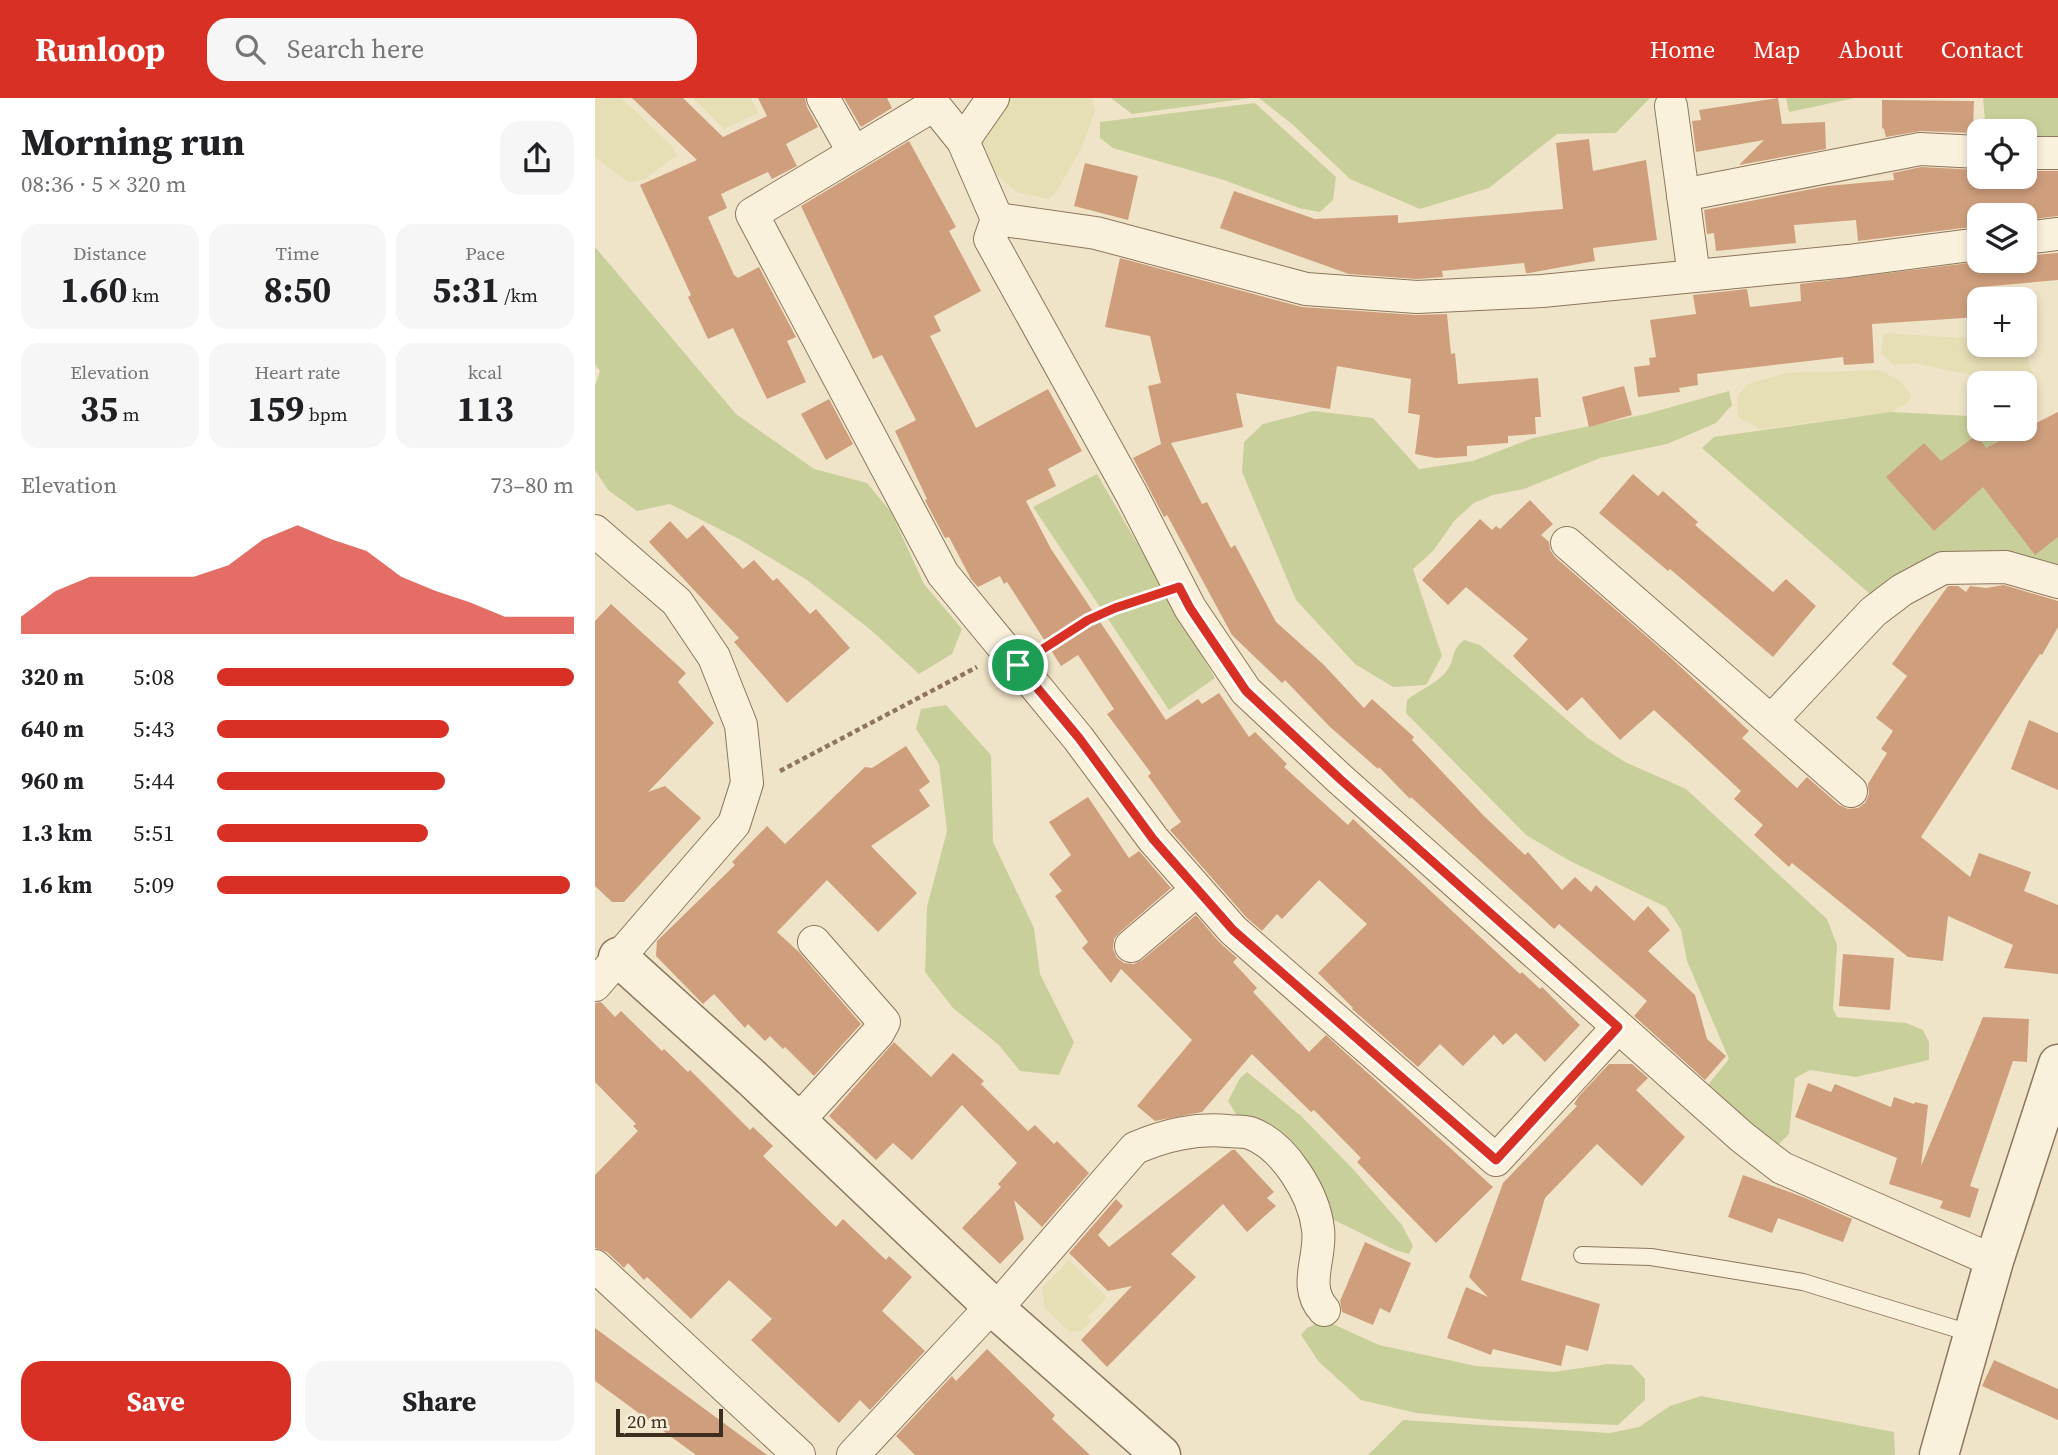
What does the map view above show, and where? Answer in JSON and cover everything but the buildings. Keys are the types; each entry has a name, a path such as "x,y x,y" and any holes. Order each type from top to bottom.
{"street":[{"path":"823,98 853,153"},
{"path":"963,141 993,98"},
{"path":"1618,1027 1496,1160 1233,930 1153,839 1079,738 943,574 752,214 933,102 963,141 997,219 990,239 1132,495 1190,608 1246,691 1340,779 1618,1027 1742,1138 1782,1168 1994,1261"},
{"path":"1671,106 1694,276"},
{"path":"1683,195 1920,149 1967,151"},
{"path":"2037,153 2058,153"},
{"path":"997,219 1096,233 1306,289 1416,297 1542,291 1848,261 1967,246"},
{"path":"2037,237 2058,234"},
{"path":"595,531 677,602 714,657 741,725 747,783 734,824 607,971 798,1121 994,1307 1161,1455"},
{"path":"1567,543 1851,791"},
{"path":"1772,720 1873,612 1902,590 1943,568 2006,567 2058,582"},
{"path":"1131,946 1197,890"},
{"path":"798,1121 878,1033 884,1022 814,942"},
{"path":"1939,1455 1994,1261 2058,1064"},
{"path":"853,1455 994,1307 1135,1148 1160,1137 1206,1129 1250,1133 1279,1152 1307,1189 1319,1230 1313,1278 1316,1301 1324,1310"},
{"path":"595,1266 799,1455"}],"lane":[{"path":"1582,1255 1651,1257 1803,1282 1973,1334"}],"path":[{"path":"745,789 1088,620 1179,587"}],"shaded area":[{"path":"595,98 621,98 671,145 677,155 645,179 629,183 595,157"},
{"path":"693,98 751,98 758,113 724,129"},
{"path":"1004,98 1092,98 1095,111 1082,148 1056,192 1048,199 1016,192 994,172 981,150 982,129"},
{"path":"1884,333 1967,338 1967,357 2027,357 2032,371 1967,371 1967,374 1914,363 1894,365 1881,353"},
{"path":"1879,370 1900,381 1911,395 1909,402 1891,412 1760,429 1738,417 1737,396 1748,384 1787,373"},
{"path":"1069,1260 1107,1297 1088,1317 1091,1321 1081,1331 1070,1332 1044,1307 1042,1288"}],"green space":[{"path":"1111,98 1250,98 1132,114"},
{"path":"1259,98 1650,98 1616,133 1557,134 1489,188 1420,209 1350,179 1292,124"},
{"path":"1786,98 1855,98 1789,112"},
{"path":"1983,98 2058,98 2058,145 2037,144 2037,119 1985,119"},
{"path":"1255,103 1336,177 1333,200 1320,212 1299,208 1224,180 1113,148 1100,138 1100,122"},
{"path":"595,247 736,414 814,469 867,483 891,512 924,584 962,629 952,654 919,674 872,631 807,580 739,539 670,504 637,511 608,490 595,470 595,386 600,371 595,364"},
{"path":"1729,391 1732,405 1716,423 1667,444 1600,458 1524,489 1493,495 1474,503 1455,520 1433,551 1413,569 1442,656 1426,685 1393,687 1355,664 1296,600 1242,472 1244,442 1263,424 1313,411 1373,418 1419,469 1473,461 1533,438 1646,414"},
{"path":"1891,412 1967,416 1967,441 2025,441 2058,509 2058,567 2046,561 1975,552 1910,566 1870,594 1702,448 1714,437"},
{"path":"1097,474 1215,678 1169,710 1033,507"},
{"path":"1464,640 1480,645 1588,738 1625,762 1686,789 1827,919 1837,945 1833,1009 1837,1017 1906,1023 1923,1030 1929,1042 1929,1060 1856,1077 1810,1070 1795,1078 1789,1134 1779,1144 1749,1127 1707,1086 1729,1059 1687,961 1681,930 1666,907 1570,861 1526,835 1406,713 1407,700 1444,674 1457,647"},
{"path":"946,705 991,755 993,842 1034,928 1040,974 1074,1042 1059,1075 1020,1071 999,1045 953,1008 925,972 927,907 947,831 939,764 916,729 921,709"},
{"path":"1247,1072 1301,1116 1352,1168 1402,1225 1413,1246 1409,1254 1395,1250 1330,1218 1239,1119 1228,1101 1240,1078"},
{"path":"1324,1320 1379,1345 1476,1366 1554,1372 1608,1364 1632,1365 1645,1379 1645,1400 1618,1425 1489,1420 1416,1413 1361,1400 1319,1362 1301,1335 1307,1328"},
{"path":"1701,1396 1894,1432 1895,1455 1368,1455 1403,1420 1610,1433 1639,1427 1670,1406"}],"route":[{"path":"1179,587 1190,608 1246,691 1340,779 1618,1027 1496,1160 1233,930 1153,839 1079,738 1018,665 1088,620 1179,587"}]}
